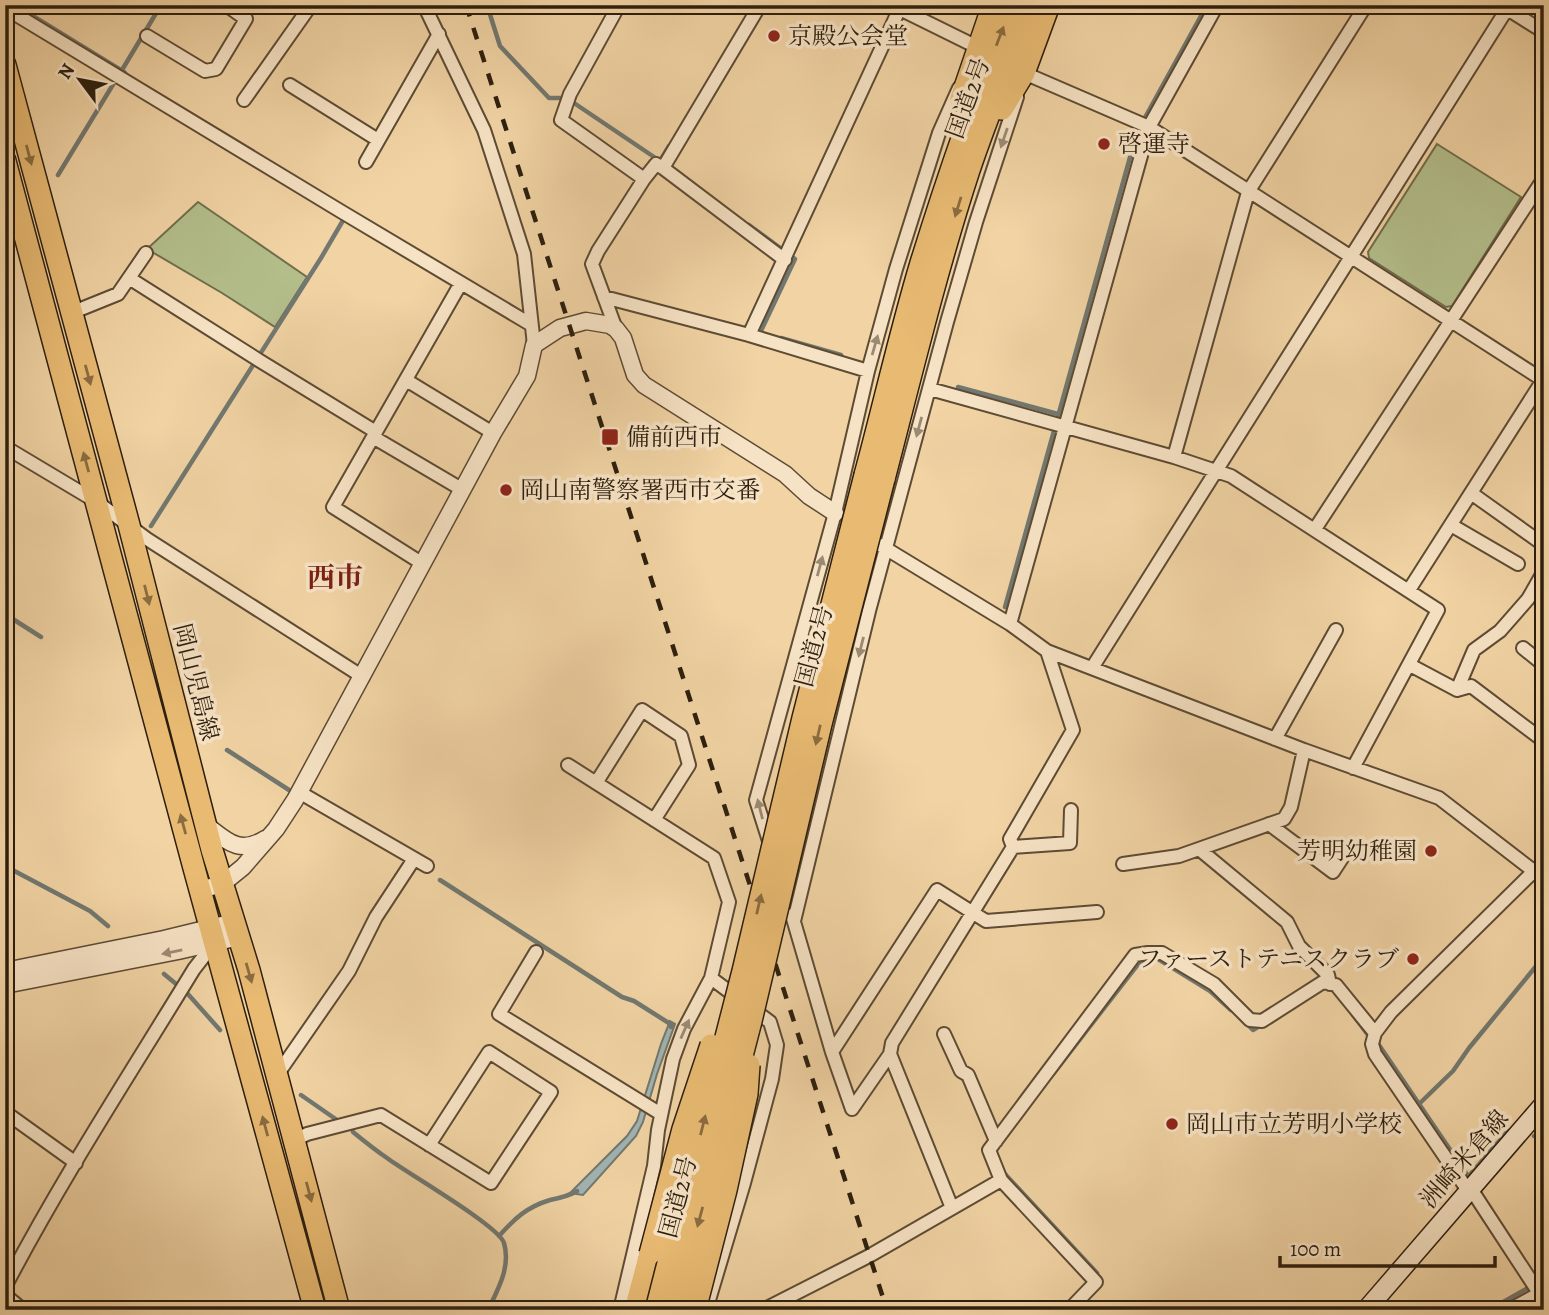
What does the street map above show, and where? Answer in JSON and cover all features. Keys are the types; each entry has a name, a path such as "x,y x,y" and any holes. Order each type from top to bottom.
{"main road":[{"path":"895,359 910,262 977,47 993,5"},
{"name":"国道2号","path":"676,1310 751,1021 821,724 875,477 895,359 949,175 979,88 1012,5"},
{"name":"国道2号","path":"656,1310 743,971 803,718 970,170 1032,5"},
{"path":"970,170 1024,73 1049,5"},
{"name":"岡山児島線","path":"5,65 129,525 206,825 340,1310"},
{"name":"岡山児島線","path":"5,161 314,1310"},
{"path":"635,1310 683,1129 718,1026 743,971"},
{"path":"695,1310 747,1094 751,1021"},
{"name":"洲崎米倉線","path":"1366,1310 1544,1104"}],"street":[{"path":"147,36 205,71 216,69 246,19 226,5"},
{"path":"244,100 311,5"},
{"path":"200,890 222,884 243,867 270,836 299,792 493,433 527,376 534,345 524,254 484,130 424,5"},
{"path":"619,5 569,99 561,120 644,179"},
{"path":"665,165 760,5"},
{"path":"1010,624 1059,424 1144,125 1217,5"},
{"path":"1174,457 1248,192 1366,5"},
{"path":"1092,667 1352,259 1504,7 1544,32"},
{"path":"5,8 530,324"},
{"path":"749,335 787,256 896,8 977,47 939,133 897,270 868,370 835,513 756,800 832,1052 852,1109 890,1054 892,1043 1013,847"},
{"path":"366,162 439,34"},
{"path":"794,921 886,550 947,322 1024,73 1144,125 1542,380 1409,590"},
{"path":"290,85 378,140"},
{"path":"787,256 665,165 656,164 592,264 635,375 644,385 785,474 809,496 886,550 1010,624 1047,651 1304,750 1439,798 1540,871 1391,1012 1374,1037"},
{"path":"1315,529 1544,178"},
{"path":"71,313 118,294 146,253"},
{"path":"129,278 463,491"},
{"path":"423,564 333,507 461,283"},
{"path":"604,297 868,370"},
{"path":"534,345 561,328 586,321 616,328"},
{"path":"1536,376 1544,365"},
{"path":"406,380 493,433"},
{"path":"930,389 1174,457 1231,476 1438,610 1353,768"},
{"path":"5,447 97,502 147,539 363,677"},
{"path":"1471,493 1544,545"},
{"path":"1451,525 1518,564"},
{"path":"1457,690 1474,650 1500,631 1528,599 1544,571"},
{"path":"1275,739 1336,630"},
{"path":"1523,648 1544,665"},
{"path":"1013,847 1010,839 1073,730 1047,651"},
{"path":"1410,665 1457,690 1471,686 1541,735"},
{"path":"596,783 642,710 681,736 689,765 654,820"},
{"path":"1124,864 1179,856 1284,819 1291,807 1304,750"},
{"path":"568,765 714,858 729,902 711,978 684,1030 651,1108 654,1166 620,1310"},
{"path":"299,792 427,866"},
{"path":"1013,847 1070,843 1071,810"},
{"path":"1269,824 1333,872 1346,852"},
{"path":"206,825 228,843 241,847 248,847 270,836"},
{"path":"1199,849 1287,922 1299,946 1328,975 1330,984"},
{"path":"277,1076 349,971 376,917 414,859"},
{"path":"832,1052 937,891 986,920 1097,912"},
{"path":"5,985 237,930"},
{"path":"5,971 164,939 213,935"},
{"path":"5,1287 213,935"},
{"path":"536,952 499,1014 651,1108"},
{"path":"1069,1310 1096,1282 1001,1180 989,1150 1135,955 1162,953 1214,984 1250,1020 1262,1021 1323,982 1336,985 1374,1037 1375,1054 1538,1290 1544,1308"},
{"path":"706,1310 744,1184 772,1079 777,1045 770,1022 711,978"},
{"path":"944,1034 961,1071 968,1075 996,1141"},
{"path":"295,1140 307,1134 381,1115 491,1183 551,1093 489,1052 429,1144"},
{"path":"890,1054 953,1208"},
{"path":"5,1112 76,1163"},
{"path":"763,1310 869,1256 1001,1180"},
{"path":"638,1241 720,1262"},
{"path":"1509,1310 1538,1290"},
{"path":"5,1295 23,1310"}],"green space":[{"path":"1437,144 1521,197 1452,306 1446,307 1369,258 1368,252"},
{"path":"198,202 307,277 275,327 147,249"}],"shaded area":[{"path":"670,1021 675,1024 636,1136 583,1195 570,1193 627,1136 637,1121"}],"waterway":[{"path":"15,5 124,72 129,78"},
{"path":"122,70 161,5"},
{"path":"487,5 500,46 549,98 563,98 574,103 660,161 669,146"},
{"path":"1005,607 1137,132 1207,5"},
{"path":"58,175 117,78"},
{"path":"151,526 345,217"},
{"path":"749,225 795,259 762,333"},
{"path":"781,338 841,355"},
{"path":"958,387 1058,414"},
{"path":"5,614 41,637"},
{"path":"227,750 289,790"},
{"path":"5,866 90,911 108,926"},
{"path":"440,880 622,997 634,1001 672,1025 671,1027"},
{"path":"1053,1074 1139,963 1158,959 1210,991 1231,1010"},
{"path":"1419,1104 1453,1071 1537,965 1544,964"},
{"path":"164,974 187,993 220,1030"},
{"path":"1353,1015 1377,1042 1470,1179"},
{"path":"1246,1023 1253,1030 1261,1025"},
{"path":"301,1095 337,1120"},
{"path":"1534,1136 1538,1137 1544,1130"},
{"path":"1468,1177 1510,1131"},
{"path":"353,1132 498,1235 506,1252 505,1269 488,1310"},
{"path":"1005,1174 1097,1273"},
{"path":"499,1236 528,1210 577,1191"},
{"path":"1489,1310 1544,1279"}],"railway":[{"path":"466,5 887,1310"}],"place":[{"name":"京殿公会堂","path":"774,36"},
{"name":"啓運寺","path":"1104,144"},
{"name":"備前西市","path":"610,437"},
{"name":"岡山南警察署西市交番","path":"506,490"},
{"name":"芳明幼稚園","path":"1431,851"},
{"name":"ファーストテニスクラブ","path":"1413,959"},
{"name":"岡山市立芳明小学校","path":"1172,1124"}],"district":[{"name":"西市","path":"335,577"}]}
